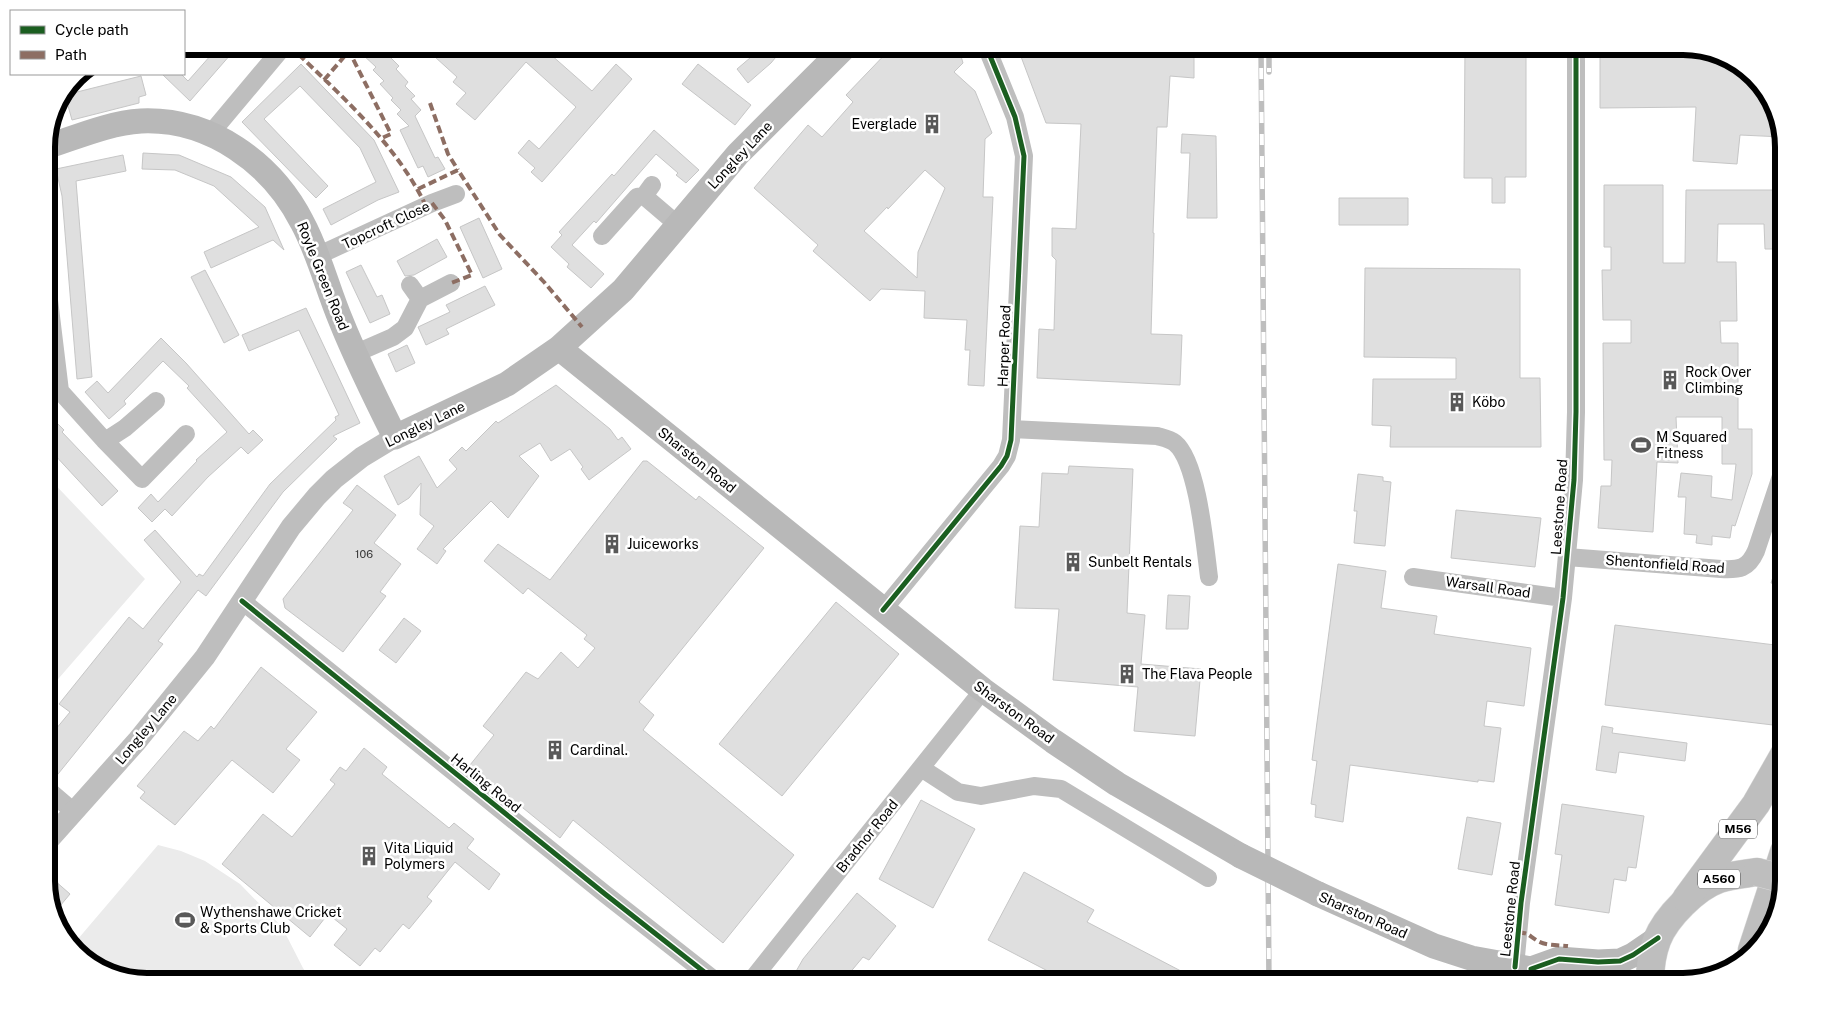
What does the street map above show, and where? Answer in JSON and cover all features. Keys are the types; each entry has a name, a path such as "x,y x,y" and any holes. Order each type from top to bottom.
{"highway":[{"name":"M56","path":"1686,899 1756,804 1775,771"},
{"name":"A560","path":"1651,973 1658,938 1686,899 1700,888 1717,879 1757,872 1775,877"},
{"path":"1756,936 1775,880"}],"main road":[{"name":"Longley Lane","path":"395,438 507,384 559,348 623,290 738,154 837,55"},
{"name":"Royle Green Road","path":"55,141 116,125 142,121 190,126 211,134 248,156 284,191 302,222 318,256 334,304 354,354 395,438"},
{"name":"Sharston Road","path":"559,348 983,690 1053,741 1117,784 1241,856 1318,894 1434,946 1471,958 1523,968 1536,973"},
{"name":"Sharston Road","path":"1523,968 1559,959 1598,962 1620,961 1633,955 1658,938"}],"street":[{"path":"211,134 277,55"},
{"name":"Harper Road","path":"883,610 1001,466 1009,449 1012,429 1024,156 1015,117 990,55"},
{"name":"Leestone Road","path":"1523,968 1521,903 1562,598 1574,480 1576,412 1576,55"},
{"path":"602,236 637,197 648,190 678,225"},
{"name":"Topcroft Close","path":"318,256 432,203 456,194"},
{"path":"354,354 393,337 405,328 415,292 451,283"},
{"path":"55,356 60,391 142,479 186,434"},
{"path":"105,441 125,428 156,400"},
{"path":"1012,429 1157,436 1167,438 1175,443 1181,450 1192,475 1209,577"},
{"name":"Longley Lane","path":"55,833 136,741 204,657 267,566 291,527 317,496 334,479 362,457 395,438"},
{"name":"Shentonfield Road","path":"1567,556 1721,569 1743,568 1753,559 1775,494"},
{"name":"Warsall Road","path":"1414,577 1562,598"},
{"name":"Harling Road","path":"242,601 706,973"},
{"name":"Bradnor Road","path":"757,973 983,690"},
{"path":"921,768 958,792 981,796 1034,786 1061,789 1208,878"},
{"path":"55,796 74,812"}],"shaded area":[{"path":"55,484 145,579 55,683"},
{"name":"Wythenshawe Cricket & Sports Club","path":"158,845 181,851 205,861 240,884 282,927 306,973 135,972 123,970 101,961 77,940"}],"building":[{"path":"211,55 230,55 190,101 163,75 182,75 188,81"},
{"path":"363,55 388,55 399,66 396,69 408,82 405,86 415,96 411,99 421,110 415,116 435,158 438,157 445,169 428,177 423,166 418,168 400,130 409,126 397,114 401,110 380,84 384,81 373,70 376,67"},
{"path":"437,55 551,55 592,91 616,64 632,79 542,182 531,172 535,168 518,153 529,140 539,149 576,107 526,62 475,120 456,104 466,93 453,82 457,77 435,57"},
{"path":"753,55 778,55 748,83 737,69"},
{"path":"884,55 961,55 963,63 954,72 975,91 992,133 985,139 983,197 993,197 984,386 968,385 970,350 965,350 967,320 924,318 925,291 881,289 870,301 813,251 818,245 754,188 808,125 822,137 853,102 846,95","holes":["925,170 945,188 918,252 917,278 864,231"]},
{"path":"1020,55 1194,55 1194,78 1170,76 1167,127 1157,127 1151,334 1182,335 1180,385 1037,378 1039,329 1054,330 1056,260 1052,256 1052,228 1076,229 1081,124 1046,123"},
{"path":"1465,55 1526,55 1526,177 1505,177 1505,203 1492,203 1492,178 1464,178"},
{"path":"1600,55 1695,56 1707,58 1729,67 1748,82 1766,106 1774,137 1740,135 1737,164 1693,161 1696,107 1600,108"},
{"path":"301,64 374,140 399,192 378,200 331,225 323,209 376,182 360,148 300,86 264,119 328,186 316,198 242,122"},
{"path":"698,64 751,105 735,125 682,84"},
{"path":"141,76 146,95 139,97 139,103 72,120 67,101 72,93"},
{"path":"654,130 699,170 686,183 676,175 678,173 656,154 596,223 594,221 572,245 604,274 591,288 567,267 569,264 551,247 562,235 559,232 612,174 614,176"},
{"path":"1182,134 1216,136 1217,218 1187,218 1190,153 1181,153"},
{"path":"143,153 179,155 231,177 265,207 284,250 273,240 211,268 204,252 259,227 214,186 175,170 142,169"},
{"path":"123,155 126,171 76,181 92,377 77,379 62,196 56,169"},
{"path":"1604,185 1663,185 1663,263 1685,263 1686,190 1775,190 1775,249 1765,249 1764,224 1718,224 1717,262 1736,262 1737,321 1720,321 1721,343 1738,343 1738,429 1752,429 1752,474 1735,526 1732,525 1730,538 1712,536 1712,545 1696,543 1697,535 1684,534 1686,497 1678,497 1681,473 1712,476 1711,497 1732,500 1736,464 1722,464 1722,417 1676,417 1678,463 1657,462 1653,532 1598,528 1601,486 1611,486 1612,460 1604,460 1603,343 1631,343 1631,320 1603,320 1602,270 1611,270 1611,247 1604,247"},
{"path":"1339,198 1408,198 1408,225 1339,225"},
{"path":"479,218 502,269 483,278 460,227"},
{"path":"437,239 447,257 414,275 405,276 397,261"},
{"path":"361,265 377,297 382,295 390,314 370,323 346,272"},
{"path":"1365,268 1520,269 1520,378 1540,378 1541,447 1390,447 1391,426 1372,425 1373,379 1456,379 1456,358 1364,357"},
{"path":"205,270 239,335 224,343 191,277"},
{"path":"485,286 495,305 446,329 449,334 426,345 418,327 450,312 446,305"},
{"path":"306,308 360,423 333,436 337,439 283,492 206,596 198,590 158,641 163,644 55,778 55,730 70,712 59,704 129,617 143,629 181,582 144,540 155,530 197,577 199,574 203,576 270,484 339,415 299,330 249,351 242,335"},
{"path":"161,338 186,363 249,434 253,430 263,440 248,454 241,447 208,477 172,516 165,509 152,522 138,508 151,494 158,502 196,460 227,432 187,388 189,386 163,361 124,401 126,404 109,419 85,392 97,381 108,393"},
{"path":"407,345 415,363 396,372 388,354"},
{"path":"556,385 610,429 618,440 622,437 631,449 589,480 581,469 583,467 570,449 551,461 540,443 519,456 539,476 508,518 491,501 443,549 446,551 437,564 417,549 434,526 420,515 421,483 409,498 398,505 384,476 419,456 437,488 457,469 449,460 462,447 466,451 496,421 498,423"},
{"path":"55,421 64,430 62,432 118,491 102,506 55,455 57,449 55,447"},
{"path":"643,461 647,461 696,500 699,496 764,548 639,702 654,715 643,730 794,855 723,943 573,820 560,838 470,765 494,735 483,726 526,672 538,679 561,652 578,668 595,648 584,639 587,635 528,588 523,594 484,561 498,544 550,580"},
{"path":"1069,466 1133,469 1127,613 1145,615 1141,664 1201,669 1195,736 1134,731 1138,687 1053,680 1059,609 1015,608 1020,526 1039,527 1042,473 1068,474"},
{"path":"1358,474 1383,477 1383,481 1391,482 1385,546 1354,543 1357,511 1354,511"},
{"path":"357,485 396,515 374,543 401,564 380,592 386,596 343,652 285,608 283,599 353,510 343,503"},
{"path":"1456,510 1541,518 1535,567 1451,558"},
{"path":"1338,564 1386,571 1381,608 1437,616 1434,634 1531,648 1524,706 1487,701 1484,726 1501,728 1494,782 1478,780 1478,782 1350,765 1343,822 1315,817 1316,805 1311,804 1317,761 1312,760"},
{"path":"1775,571 1775,584 1771,583"},
{"path":"1168,595 1190,596 1188,629 1166,629"},
{"path":"836,602 899,654 782,796 719,744"},
{"path":"404,618 421,631 396,663 379,650"},
{"path":"1615,625 1775,645 1775,709 1773,725 1605,705"},
{"path":"261,667 317,712 286,749 300,760 273,793 232,760 175,825 140,798 145,792 137,786 184,731 198,741 211,726 214,729"},
{"path":"1602,726 1613,728 1612,733 1687,743 1685,761 1619,752 1616,773 1596,770"},
{"name":"Vita Liquid Polymers","path":"364,748 387,767 382,774 449,828 454,823 474,839 467,848 500,874 489,890 455,862 427,897 432,901 409,929 403,924 380,952 375,948 360,966 334,945 347,929 328,914 310,937 222,864 263,814 292,837 335,784 330,780 340,767 346,771"},
{"path":"921,800 975,829 933,908 879,879"},
{"path":"1562,804 1644,816 1636,868 1628,867 1626,881 1614,879 1609,913 1555,905 1562,855 1555,854"},
{"path":"1467,817 1501,823 1492,875 1458,869"},
{"path":"1024,872 1094,910 1087,922 1185,973 1052,973 988,940"},
{"path":"55,881 70,894 59,907"},
{"path":"857,893 896,926 869,960 863,957 850,973 795,973 803,959"}],"railway":[{"path":"1261,55 1269,973"},
{"path":"1269,55 1269,72"}],"marked path":[{"path":"299,55 347,101 383,140 399,161 426,206"},
{"path":"324,80 346,55"},
{"path":"351,55 391,134 382,138"},
{"path":"430,103 448,154 458,170"},
{"path":"418,189 458,170 500,235 544,282 582,327"},
{"path":"432,203 445,220 472,275 451,283"},
{"path":"1518,932 1543,943 1568,946"}],"cycle path":[{"path":"883,610 1001,466 1007,456 1011,440 1024,156 1015,117 990,55"},
{"path":"1515,967 1521,903 1563,598 1574,480 1576,412 1576,55"},
{"path":"242,601 706,973"},
{"path":"1531,969 1559,959 1598,962 1620,961 1633,955 1658,938"}],"place":[{"name":"Everglade","path":"932,124"},
{"name":"Rock Over Climbing","path":"1670,380"},
{"name":"Köbo","path":"1457,402"},
{"name":"M Squared Fitness","path":"1641,445"},
{"name":"Juiceworks","path":"612,544"},
{"name":"Sunbelt Rentals","path":"1073,562"},
{"name":"The Flava People","path":"1127,674"},
{"name":"Cardinal.","path":"555,750"},
{"name":"Vita Liquid Polymers","path":"369,856"},
{"name":"Wythenshawe Cricket & Sports Club","path":"185,920"}]}
